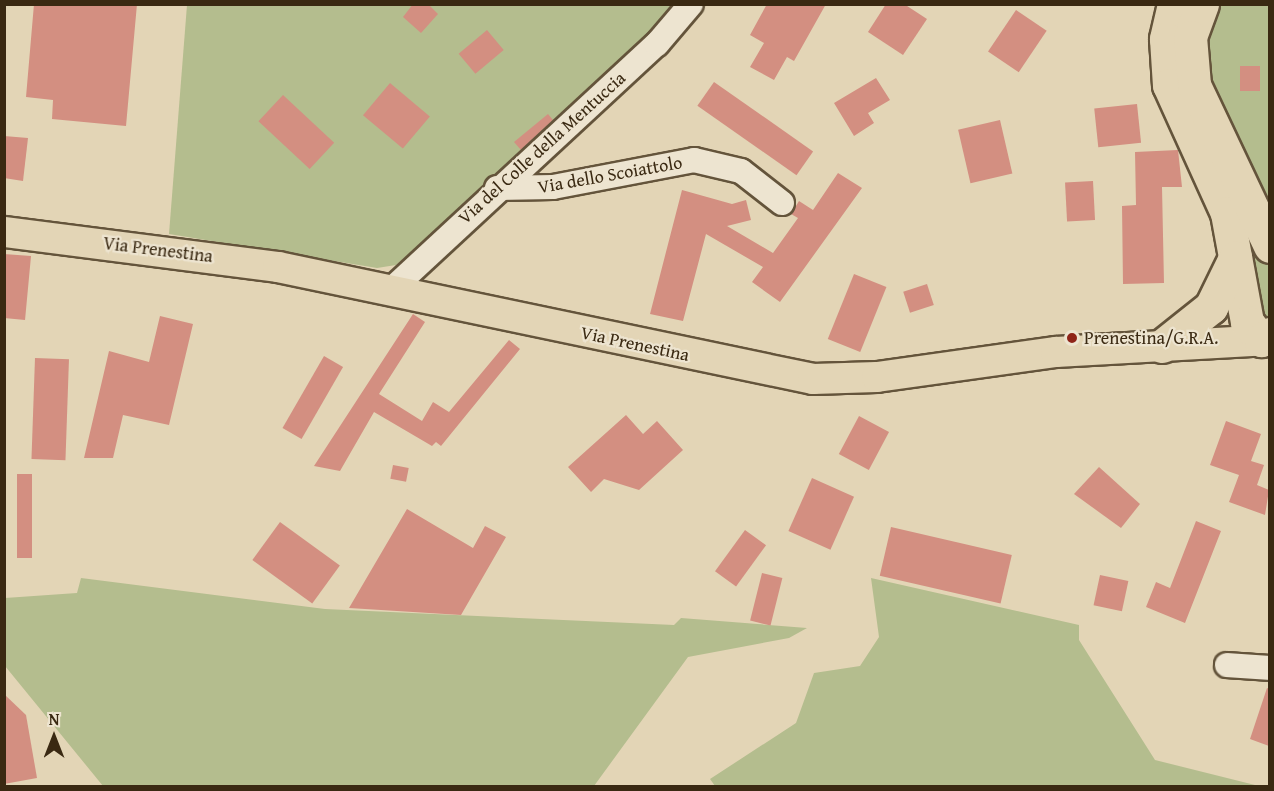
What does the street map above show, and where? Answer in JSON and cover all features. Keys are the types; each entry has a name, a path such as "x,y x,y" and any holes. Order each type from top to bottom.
{"highway":[{"path":"1174,4 1166,39 1169,85 1223,202 1247,322 1267,338"},
{"path":"1202,4 1190,36 1194,85 1269,246"},
{"path":"1162,346 1211,307 1235,258"}],"main road":[{"name":"Via Prenestina","path":"4,232 223,258 392,290 813,379 863,379 997,358 1267,338"}],"street":[{"name":"Via del Colle della Mentuccia","path":"392,290 497,188 657,44 691,4"},
{"name":"Via dello Scoiattolo","path":"497,188 553,188 694,160 741,171 782,203"},
{"path":"1227,665 1269,668"}],"green space":[{"path":"187,5 683,5 491,184 396,265 377,268 169,234"},
{"path":"1219,5 1269,5 1269,205 1206,86 1202,68 1211,15","holes":["1240,66 1259,66 1259,91 1240,91"]},
{"path":"1247,231 1269,260 1269,318 1263,319"},
{"path":"81,578 325,609 674,625 681,618 807,628 789,638 688,657 594,786 103,786 5,666 5,598 77,593"},
{"path":"871,578 1079,625 1079,640 1155,760 1259,786 715,786 710,779 796,723 814,673 860,666 879,637"}],"building":[{"path":"34,4 137,4 126,126 52,119 53,100 26,97"},
{"path":"413,4 428,4 438,14 421,33 403,17"},
{"path":"767,4 826,4 794,61 787,57 774,80 750,67 764,43 750,35"},
{"path":"886,4 904,4 927,19 903,55 868,32"},
{"path":"1016,10 1047,31 1019,72 988,51"},
{"path":"487,30 504,50 475,74 459,54"},
{"path":"1240,66 1260,66 1260,91 1240,91"},
{"path":"876,78 890,100 868,113 874,123 854,136 834,103"},
{"path":"714,82 813,151 796,175 697,106"},
{"path":"390,83 430,116 403,149 363,115"},
{"path":"283,95 334,143 310,169 258,121"},
{"path":"1137,104 1141,143 1098,147 1094,108"},
{"path":"548,114 553,120 521,150 514,142"},
{"path":"1000,120 1012,174 970,183 958,130"},
{"path":"4,136 28,138 23,181 4,178"},
{"path":"1178,150 1182,187 1162,187 1164,283 1123,284 1122,206 1136,205 1135,152"},
{"path":"838,173 862,188 780,302 752,282 763,267 706,234 683,321 650,314 682,190 732,204 746,200 751,220 727,226 773,253 798,218 791,214 799,201 813,210"},
{"path":"1093,181 1095,220 1067,221 1065,182"},
{"path":"4,254 31,256 25,320 4,318"},
{"path":"854,274 886,287 860,352 828,339"},
{"path":"927,284 934,305 910,313 903,292"},
{"path":"413,314 425,322 379,394 422,421 433,402 449,412 509,340 520,349 441,446 436,442 432,446 374,412 340,471 314,466"},
{"path":"160,316 193,324 169,425 123,415 113,458 84,458 109,351 149,362"},
{"path":"324,356 343,367 302,439 282,428"},
{"path":"35,358 69,359 65,460 31,459"},
{"path":"626,415 643,434 657,421 683,450 639,490 604,479 591,492 568,467"},
{"path":"859,416 889,432 869,470 839,454"},
{"path":"1226,421 1261,434 1251,461 1264,465 1257,485 1269,490 1265,515 1229,502 1239,475 1210,465"},
{"path":"393,465 409,468 406,482 390,479"},
{"path":"1099,467 1140,504 1121,528 1074,494"},
{"path":"17,474 32,474 32,558 17,558"},
{"path":"812,478 854,497 830,550 788,531"},
{"path":"407,509 473,548 485,526 506,537 461,615 349,608"},
{"path":"1196,521 1221,531 1185,623 1146,607 1156,582 1170,588"},
{"path":"280,522 340,565 312,604 252,560"},
{"path":"891,527 1012,555 1001,604 880,576"},
{"path":"745,530 766,545 736,587 715,571"},
{"path":"762,573 782,578 771,626 750,621"},
{"path":"1100,575 1128,581 1122,611 1094,605"},
{"path":"1267,688 1269,689 1269,746 1250,739"},
{"path":"4,694 26,715 37,778 4,784"}],"place":[{"name":"Prenestina/G.R.A.","path":"1072,338"}]}
